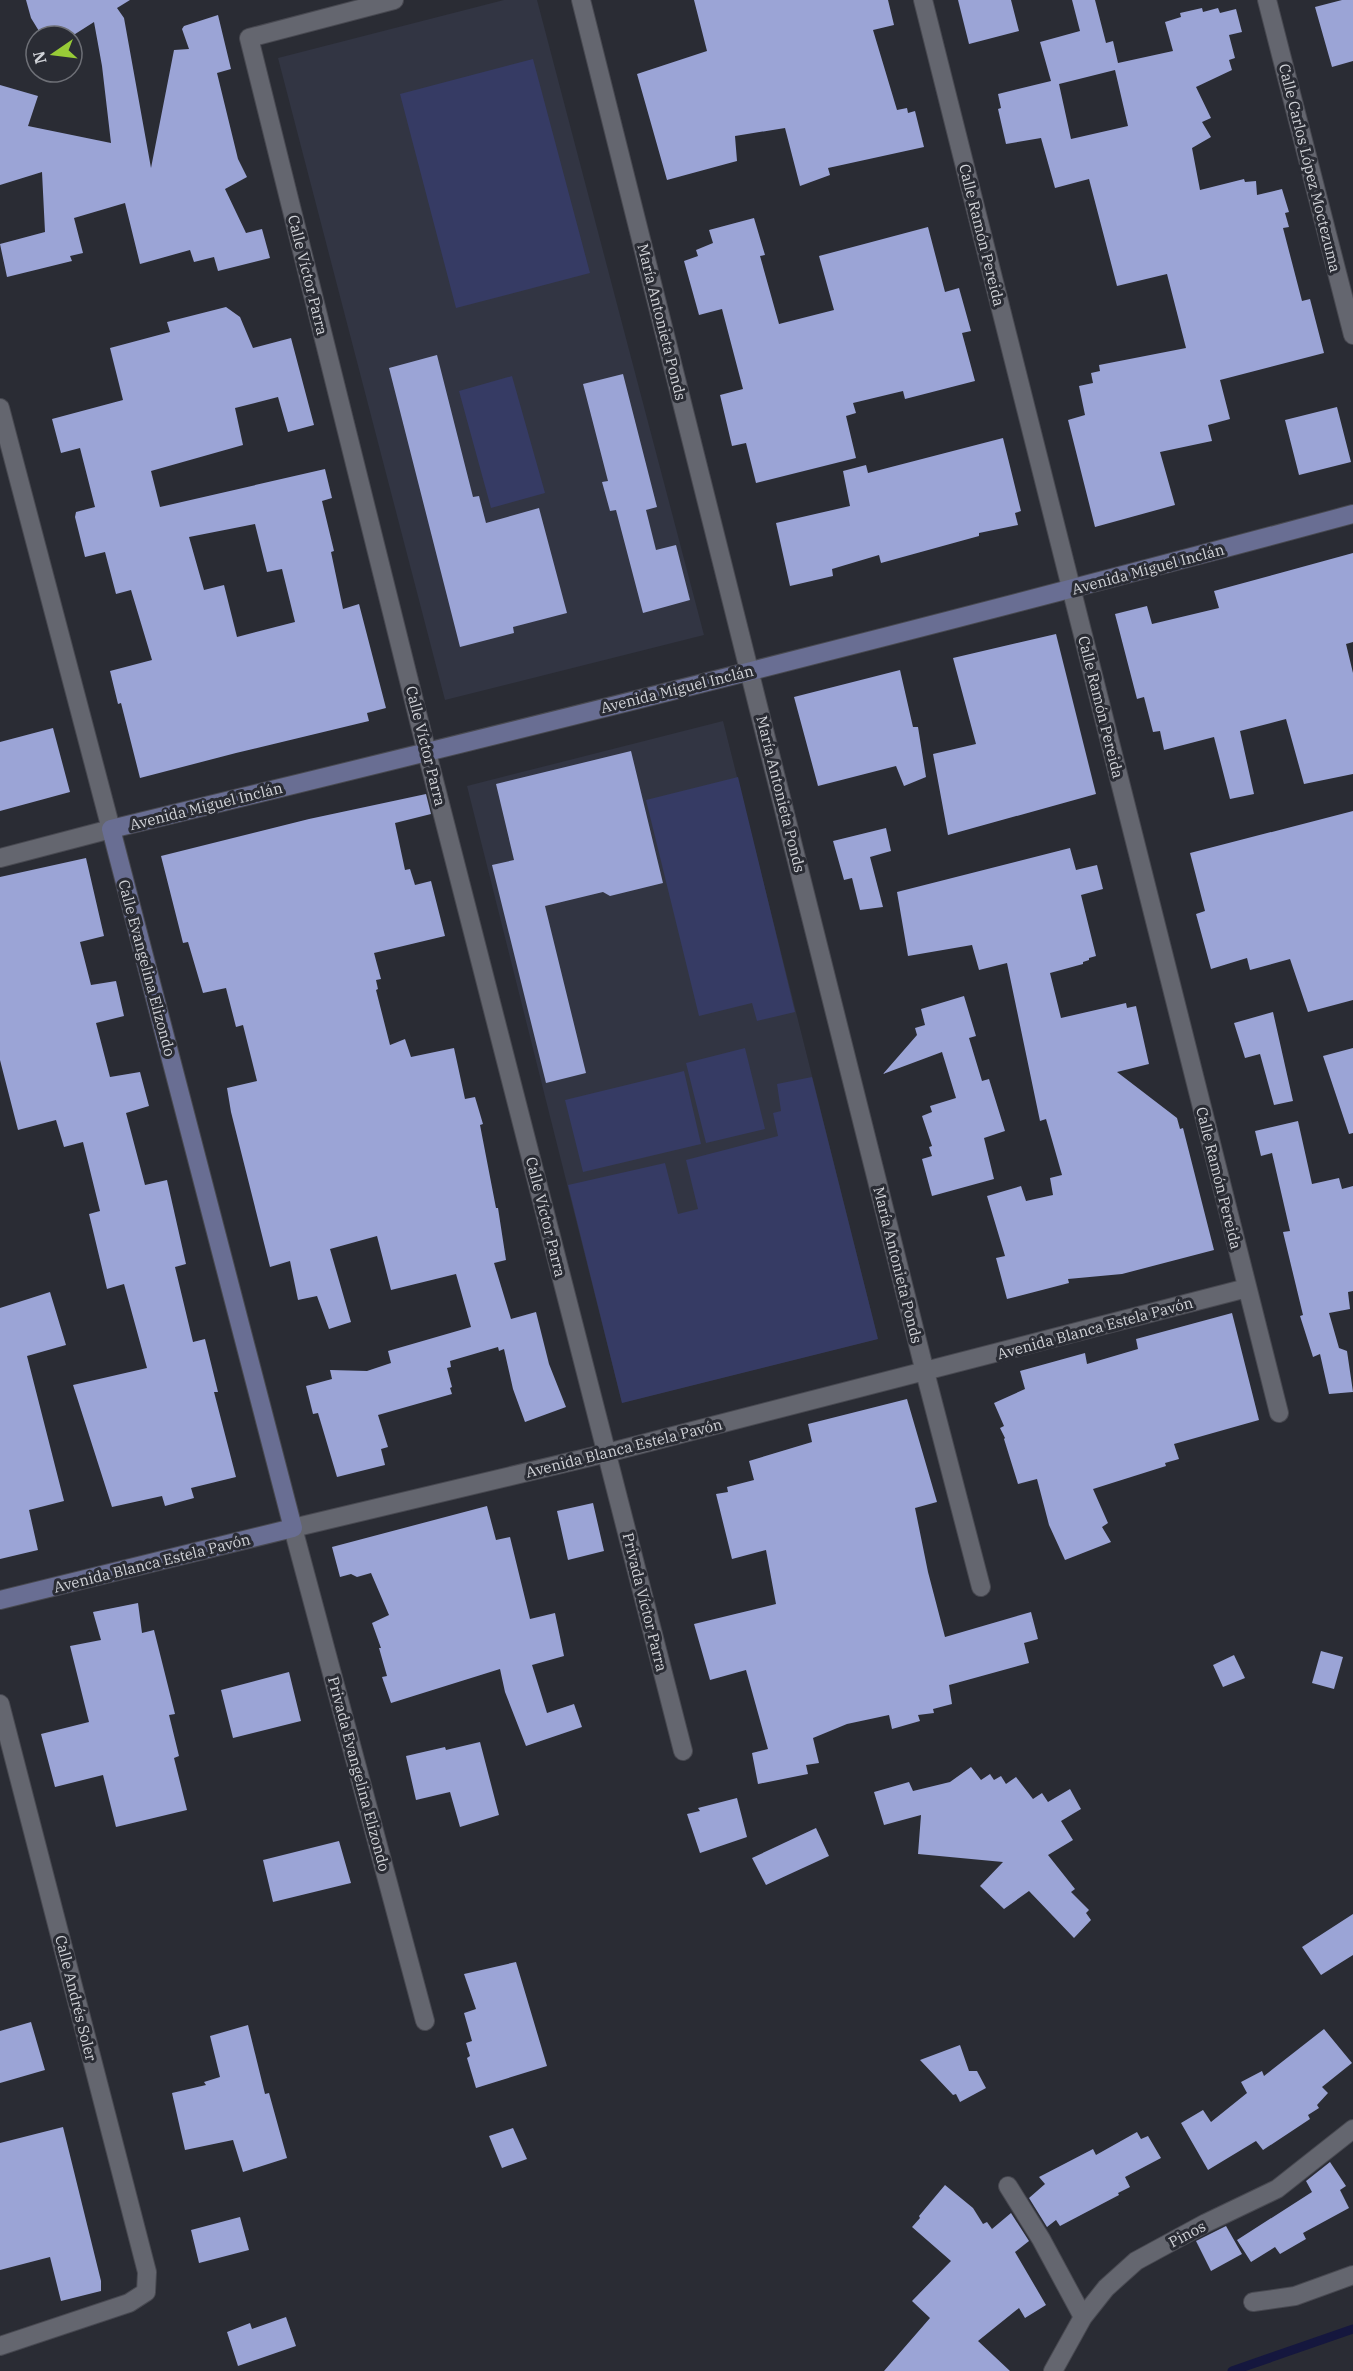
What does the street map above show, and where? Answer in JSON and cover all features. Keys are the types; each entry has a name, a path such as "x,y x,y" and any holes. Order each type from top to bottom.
{"main road":[{"name":"Avenida Miguel Inclán","path":"111,829 427,753 1071,590 1353,514"},
{"name":"Calle Evangelina Elizondo","path":"111,829 293,1528"},
{"name":"Avenida Blanca Estela Pavón","path":"0,1600 293,1528"}],"street":[{"name":"Calle Víctor Parra","path":"394,0 249,38 427,753 607,1453"},
{"name":"María Antonieta Ponds","path":"581,0 981,1587"},
{"name":"Calle Ramón Pereida","path":"923,0 1278,1413"},
{"name":"Calle Carlos López Moctezuma","path":"1267,0 1353,335"},
{"name":"Calle Evangelina Elizondo","path":"0,408 111,829"},
{"name":"Avenida Miguel Inclán","path":"0,858 111,829"},
{"name":"Avenida Blanca Estela Pavón","path":"293,1528 607,1453 1247,1288"},
{"name":"Privada Víctor Parra","path":"607,1453 683,1751"},
{"name":"Privada Evangelina Elizondo","path":"293,1528 425,2021"},
{"name":"Calle Andrés Soler","path":"0,1704 147,2272 146,2292 129,2303 0,2346"},
{"name":"Pinos","path":"1053,2371 1083,2317 1106,2288 1136,2262 1206,2223 1277,2189 1353,2129"},
{"path":"1008,2186 1041,2239 1083,2317"},
{"path":"1253,2302 1295,2296 1353,2275"}],"shaded area":[{"path":"504,0 537,0 704,635 445,700 278,58"},
{"path":"533,59 590,273 456,308 400,94"},
{"path":"512,376 545,493 491,508 459,391"},
{"path":"723,721 878,1339 622,1403 467,786"},
{"path":"738,777 795,1012 757,1021 752,1003 699,1016 646,800"},
{"path":"745,1048 765,1129 706,1143 686,1063"},
{"path":"684,1071 701,1144 583,1172 565,1100"},
{"path":"812,1077 878,1339 622,1403 568,1185 665,1163 678,1214 698,1209 686,1160 778,1136 773,1113 781,1111 777,1084"}],"building":[{"path":"26,0 130,0 117,8 124,18 151,168 174,50 189,49 182,29 184,26 218,15 231,69 217,73 238,159 247,177 225,189 246,233 262,229 270,258 218,271 214,257 194,262 190,250 140,264 125,203 74,218 83,253 70,256 72,261 7,277 0,244 45,232 42,172 0,185 0,85 38,96 28,126 111,143 102,66 94,22 84,28 84,24 35,24"},
{"path":"694,0 888,0 894,25 873,30 897,110 907,108 908,113 915,111 924,147 828,168 830,175 800,186 785,128 735,136 737,161 667,180 637,74 707,51"},
{"path":"958,0 1011,0 1019,31 969,44"},
{"path":"1072,0 1095,0 1106,43 1113,41 1118,63 1173,51 1165,22 1181,17 1180,13 1202,8 1203,12 1218,8 1220,13 1236,9 1242,32 1229,35 1235,58 1229,60 1232,70 1196,87 1211,118 1202,122 1211,137 1192,148 1200,190 1244,179 1245,182 1256,181 1257,195 1282,189 1289,212 1285,213 1289,227 1283,228 1302,301 1310,299 1324,353 1220,380 1230,419 1208,425 1212,441 1160,452 1175,505 1095,527 1068,420 1085,415 1079,386 1093,383 1091,373 1100,371 1099,365 1186,348 1167,274 1117,286 1089,179 1055,188 1041,138 1006,144 998,109 1001,108 998,94 1051,81 1040,42 1080,31","holes":["1115,70 1128,126 1071,139 1059,84"]},
{"path":"1342,0 1353,0 1353,61 1332,67 1315,7"},
{"path":"754,218 765,255 760,256 779,324 834,310 819,256 928,227 945,292 959,288 971,331 962,333 975,381 905,399 903,391 853,403 856,413 846,416 856,458 756,483 746,443 732,446 720,395 743,389 722,309 699,315 684,261 698,256 696,250 713,243 709,230"},
{"path":"226,307 240,317 253,348 291,338 314,425 288,432 278,397 235,408 243,445 151,471 160,507 325,469 332,498 322,501 334,551 331,552 343,609 359,604 386,708 367,713 369,721 140,778 121,703 118,704 110,671 152,660 131,590 116,594 105,552 85,557 75,517 76,512 95,507 80,448 61,453 52,419 123,400 110,348 170,332 167,322","holes":["255,524 267,572 282,569 295,622 237,637 224,585 204,590 189,537"]},
{"path":"437,355 473,497 479,496 486,523 539,508 567,613 513,627 514,633 460,647 389,368"},
{"path":"623,374 657,507 646,510 656,550 676,545 690,600 643,613 616,510 610,511 602,482 608,481 583,384"},
{"path":"1337,407 1351,462 1299,475 1285,420"},
{"path":"1003,438 1021,511 1015,513 1018,525 979,533 979,536 881,563 879,555 832,569 833,576 790,586 776,523 850,506 843,471 866,465 868,473"},
{"path":"1353,553 1353,642 1346,644 1353,673 1353,774 1304,784 1286,719 1240,731 1254,794 1230,799 1214,737 1164,750 1160,731 1153,732 1144,697 1137,699 1115,614 1147,606 1152,624 1219,608 1214,591"},
{"path":"1056,634 1096,794 948,835 933,754 976,744 953,658"},
{"path":"900,670 913,727 918,727 926,777 904,786 896,766 818,786 794,697"},
{"path":"53,728 70,792 0,811 0,742"},
{"path":"631,751 663,883 610,896 603,892 545,906 586,1073 546,1083 492,865 514,860 496,784"},
{"path":"426,794 431,814 395,823 405,870 410,869 415,885 431,881 445,936 374,953 381,979 376,980 378,989 376,990 390,1045 405,1039 411,1057 454,1048 465,1099 475,1097 483,1124 480,1125 496,1208 498,1208 506,1260 494,1263 511,1319 536,1312 549,1364 566,1407 525,1422 513,1389 504,1349 499,1351 498,1347 450,1361 451,1367 447,1368 452,1394 378,1415 388,1447 381,1449 385,1465 337,1477 318,1413 313,1414 306,1386 332,1379 330,1370 367,1371 391,1363 388,1351 471,1327 456,1274 391,1290 377,1236 330,1249 351,1322 329,1329 317,1296 298,1300 290,1261 270,1267 227,1088 257,1081 243,1025 236,1027 226,988 203,993 188,942 183,943 161,856 309,819"},
{"path":"1353,811 1353,1000 1308,1012 1290,959 1250,970 1247,958 1211,969 1196,914 1205,911 1190,853"},
{"path":"886,828 891,851 870,857 883,907 860,910 852,878 844,880 833,841"},
{"path":"1070,848 1076,870 1097,865 1103,889 1081,895 1096,956 1089,958 1083,964 1050,973 1061,1018 1126,1003 1127,1008 1136,1006 1149,1064 1117,1072 1177,1118 1180,1129 1183,1128 1214,1250 1122,1274 1068,1279 1069,1283 1007,1299 996,1258 1005,1256 987,1196 1021,1186 1026,1201 1053,1195 1050,1178 1062,1175 1046,1119 1040,1121 1007,963 979,970 972,945 908,956 897,892"},
{"path":"86,858 104,936 80,942 91,985 116,981 124,1016 96,1023 110,1077 140,1072 149,1106 126,1113 145,1185 167,1180 186,1264 175,1267 193,1342 205,1339 218,1392 214,1392 236,1477 191,1488 194,1498 165,1506 162,1496 112,1507 73,1385 147,1368 124,1284 107,1289 89,1214 100,1211 83,1142 64,1147 56,1120 18,1130 0,1060 0,877"},
{"path":"964,996 976,1036 969,1038 982,1081 989,1079 1005,1131 984,1138 994,1179 932,1196 922,1159 932,1156 929,1147 932,1146 922,1116 932,1112 930,1106 956,1098 942,1052 883,1074 917,1035 915,1028 925,1025 921,1009"},
{"path":"1273,1012 1293,1101 1274,1105 1260,1054 1245,1058 1234,1023"},
{"path":"1353,1048 1353,1133 1349,1134 1323,1056"},
{"path":"1298,1121 1312,1184 1339,1178 1342,1189 1353,1186 1353,1291 1348,1292 1350,1309 1329,1313 1339,1348 1347,1351 1353,1392 1329,1394 1320,1354 1313,1357 1300,1316 1303,1315 1283,1232 1290,1231 1272,1153 1261,1156 1255,1131"},
{"path":"50,1292 66,1345 27,1356 64,1501 29,1510 38,1550 0,1559 0,1308"},
{"path":"1232,1313 1259,1420 1174,1444 1179,1459 1165,1463 1166,1466 1093,1489 1108,1523 1102,1527 1111,1542 1065,1560 1049,1525 1037,1479 1018,1484 1000,1428 1004,1426 994,1403 1025,1389 1020,1371 1085,1353 1087,1364 1138,1349 1136,1339"},
{"path":"907,1399 937,1502 915,1508 928,1572 945,1637 1031,1612 1038,1639 1024,1643 1029,1663 949,1685 952,1704 933,1709 934,1713 918,1715 920,1721 892,1729 889,1715 847,1724 813,1738 819,1763 806,1765 808,1774 758,1784 752,1753 768,1749 746,1670 710,1680 694,1624 776,1604 766,1550 732,1559 716,1494 728,1492 727,1487 754,1480 749,1461 812,1442 808,1424"},
{"path":"593,1503 604,1551 568,1560 557,1511"},
{"path":"487,1506 496,1540 510,1537 530,1619 555,1613 564,1656 532,1665 547,1713 574,1704 582,1727 526,1746 505,1692 500,1669 391,1703 382,1677 387,1676 379,1648 381,1648 372,1623 389,1615 371,1573 357,1577 351,1574 340,1577 332,1547"},
{"path":"138,1603 142,1633 154,1630 175,1714 169,1715 179,1756 174,1758 187,1810 116,1827 103,1775 55,1787 41,1734 89,1722 70,1646 101,1640 93,1612"},
{"path":"1321,1651 1343,1657 1334,1689 1312,1683"},
{"path":"1234,1655 1245,1678 1223,1687 1213,1665"},
{"path":"289,1672 301,1721 233,1738 221,1690"},
{"path":"480,1742 499,1815 460,1827 450,1792 416,1800 406,1756"},
{"path":"971,1767 981,1780 990,1774 994,1780 1001,1776 1006,1784 1016,1777 1033,1799 1042,1793 1048,1802 1070,1789 1081,1809 1061,1821 1073,1840 1048,1855 1075,1889 1071,1892 1089,1910 1086,1913 1091,1920 1074,1938 1029,1891 1004,1909 980,1886 1003,1862 918,1854 921,1815 884,1825 874,1792 909,1782 913,1791 950,1782"},
{"path":"737,1798 747,1837 700,1853 687,1814 700,1811 698,1808"},
{"path":"816,1828 829,1856 766,1885 752,1858"},
{"path":"339,1841 351,1883 273,1902 263,1860"},
{"path":"1353,1914 1353,1955 1321,1975 1302,1947"},
{"path":"516,1962 547,2066 476,2088 467,2058 470,2056 466,2043 472,2041 464,2013 476,2009 464,1974"},
{"path":"31,2022 45,2070 0,2083 0,2031"},
{"path":"248,2025 265,2094 269,2093 287,2158 243,2172 233,2140 185,2150 172,2093 206,2085 204,2082 220,2077 210,2036"},
{"path":"1324,2029 1352,2063 1322,2087 1328,2093 1317,2105 1319,2108 1308,2115 1310,2119 1263,2150 1256,2141 1208,2170 1181,2123 1203,2110 1211,2122 1247,2093 1241,2082 1262,2071 1264,2076"},
{"path":"960,2045 969,2071 977,2071 986,2088 960,2102 956,2094 953,2095 920,2060"},
{"path":"63,2127 101,2281 101,2291 61,2301 50,2257 0,2270 0,2143"},
{"path":"513,2128 527,2159 502,2168 489,2136"},
{"path":"1137,2132 1141,2139 1148,2136 1161,2158 1125,2177 1130,2187 1118,2193 1119,2195 1060,2226 1056,2220 1047,2227 1029,2198 1045,2184 1039,2177 1093,2149 1096,2155"},
{"path":"1330,2162 1346,2186 1340,2190 1349,2208 1303,2233 1306,2239 1280,2254 1275,2247 1251,2262 1237,2240 1312,2192 1306,2181"},
{"path":"945,2185 973,2208 983,2224 987,2222 992,2229 1011,2213 1029,2241 1015,2252 1046,2305 1025,2318 1019,2308 978,2341 1010,2371 884,2371 930,2318 912,2301 951,2261 912,2227"},
{"path":"240,2217 249,2250 199,2263 191,2230"},
{"path":"1226,2226 1242,2254 1211,2271 1196,2241"},
{"path":"286,2317 296,2346 238,2366 227,2332 250,2323 252,2329"}],"waterway":[{"path":"1232,2371 1353,2329"}]}
